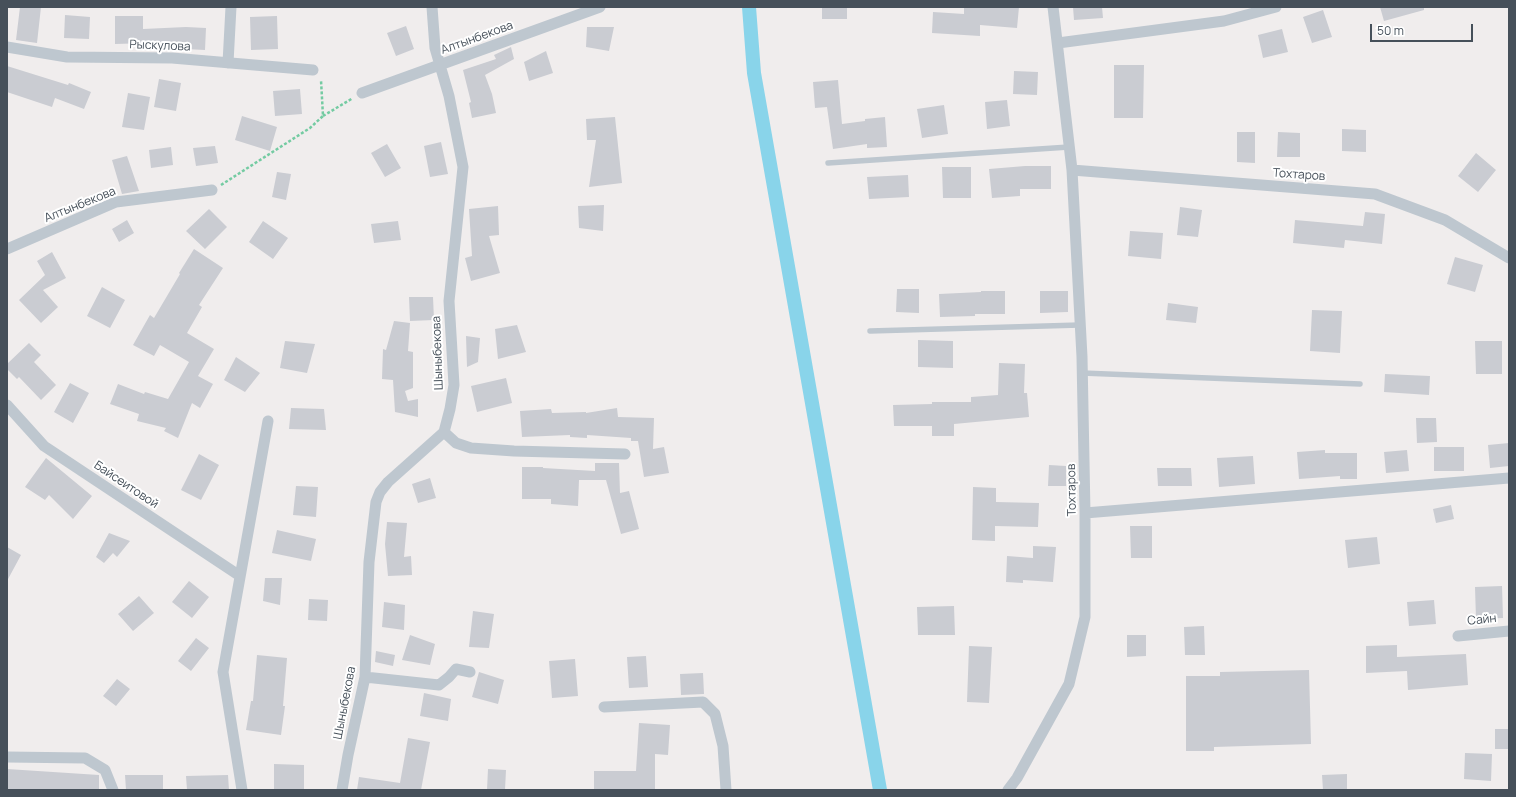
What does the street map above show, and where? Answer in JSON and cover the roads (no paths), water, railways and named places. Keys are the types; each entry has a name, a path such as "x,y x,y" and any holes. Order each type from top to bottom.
{"street":[{"path":"228,63 231,7"},
{"name":"Шыныбекова","path":"342,790 365,677 369,562 376,502 380,492 388,482 444,432 454,385 449,302 464,168 449,96 435,48 432,7"},
{"name":"Алтынбекова","path":"362,93 600,7"},
{"name":"Тохтаров","path":"1008,790 1017,778 1069,684 1085,617 1085,513 1082,373 1072,170 1053,7"},
{"path":"1058,43 1224,21 1276,7"},
{"name":"Рыскулова","path":"7,47 67,57 172,58 313,70"},
{"name":"Тохтаров","path":"1072,170 1375,194 1445,220 1509,258"},
{"name":"Алтынбекова","path":"7,249 116,202 212,190"},
{"name":"Байсеитовой","path":"7,405 44,446 240,576"},
{"path":"242,790 224,672 268,421"},
{"path":"444,432 456,443 471,448 514,451 625,454"},
{"path":"1085,513 1509,478"},
{"name":"Сайн","path":"1458,636 1509,631"},
{"path":"365,677 439,685 456,670 470,672"},
{"path":"604,707 703,702 715,714 723,746 726,790"},
{"path":"7,757 85,758 105,770 113,790"}],"lane":[{"path":"828,163 1069,146"},
{"path":"870,331 1080,325"},
{"path":"1082,373 1360,384"}],"waterway":[{"path":"749,7 754,73 880,790"}]}
